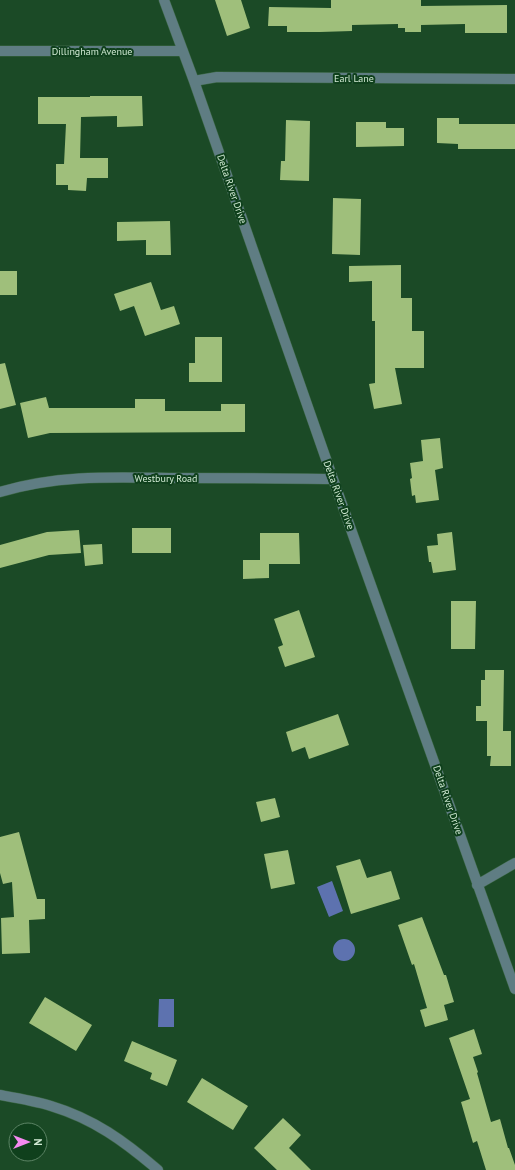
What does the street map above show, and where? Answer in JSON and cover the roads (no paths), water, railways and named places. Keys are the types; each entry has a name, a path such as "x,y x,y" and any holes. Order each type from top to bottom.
{"street":[{"name":"Delta River Drive","path":"164,0 194,81 333,479 515,990"},
{"name":"Dillingham Avenue","path":"0,51 183,51"},
{"name":"Earl Lane","path":"194,81 217,77 515,79"},
{"name":"Westbury Road","path":"0,492 45,481 90,477 333,479"},
{"path":"477,885 515,863"},
{"path":"0,1095 50,1105 99,1125 134,1150 158,1170"}],"water":[{"path":"332,881 343,911 329,917 317,887"},
{"path":"344,939 352,942 355,950 352,958 344,961 336,958 333,950 336,942"},
{"path":"159,999 174,999 174,1027 158,1027"}]}
